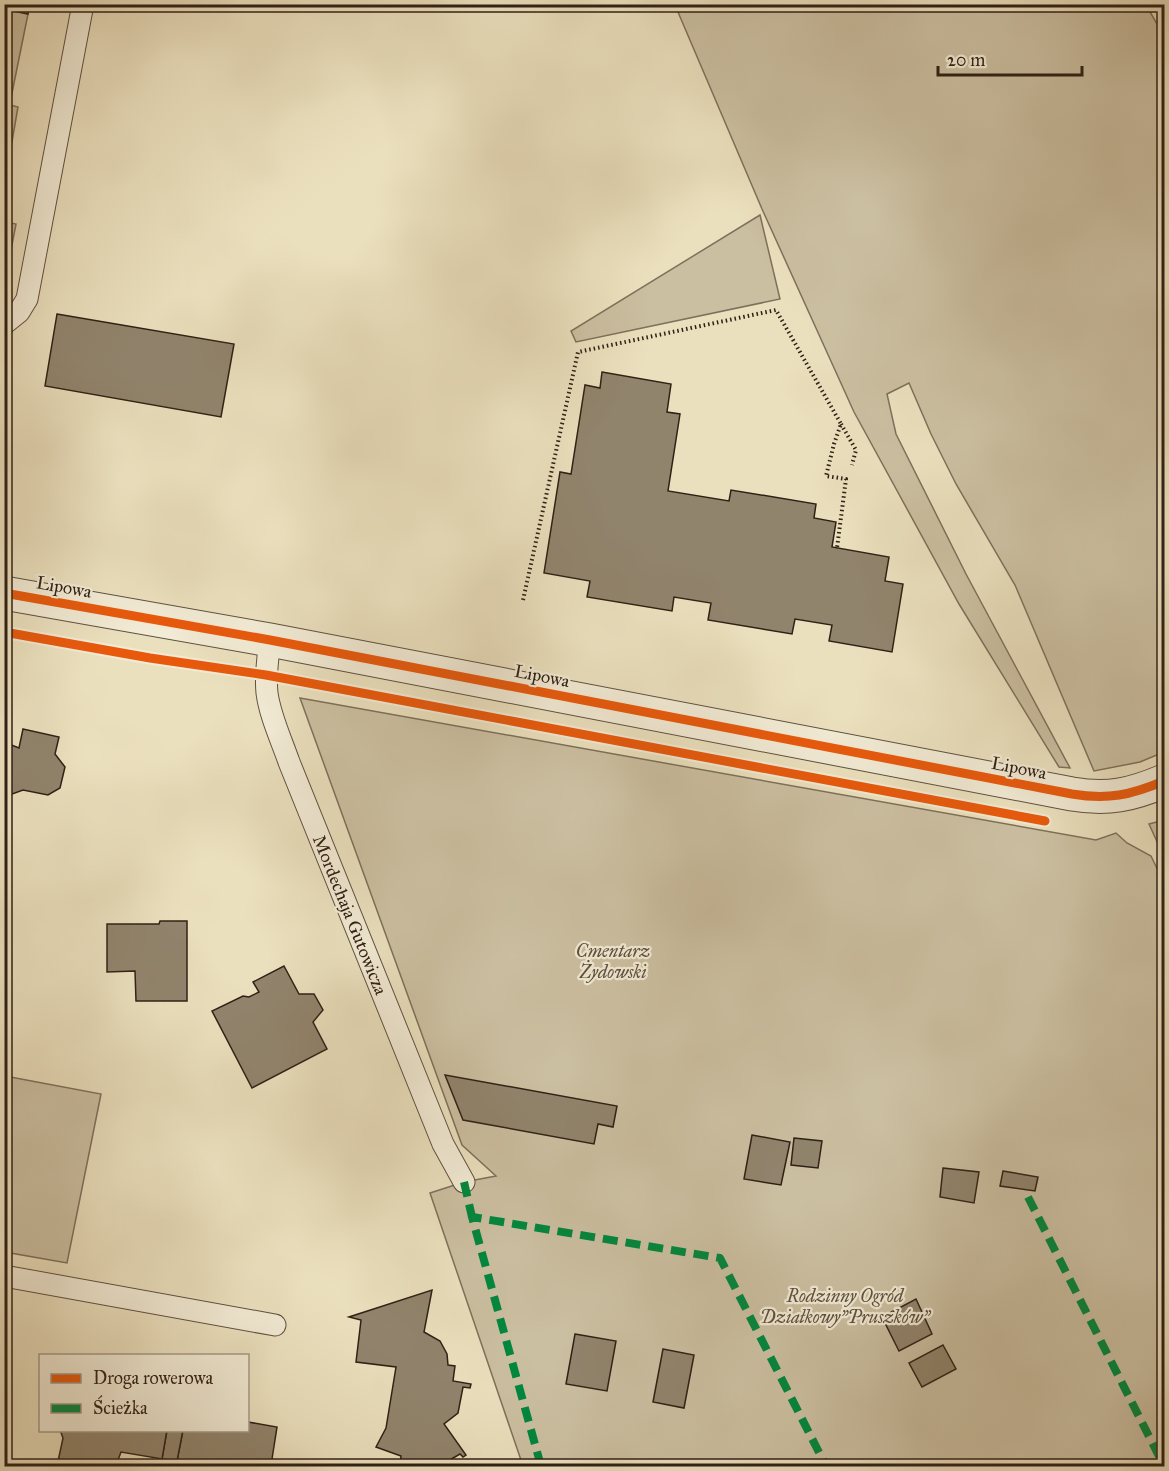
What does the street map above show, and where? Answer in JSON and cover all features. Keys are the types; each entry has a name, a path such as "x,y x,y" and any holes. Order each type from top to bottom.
{"street":[{"name":"Lipowa","path":"4,593 270,640 1072,795 1101,798 1116,796 1136,792 1164,781"}],"lane":[{"path":"4,324 19,312 27,298 83,4"},
{"name":"Mordechaja Gutowicza","path":"270,640 266,675 267,692 289,762 443,1144 464,1182"},
{"path":"4,1276 275,1325"}],"path":[{"path":"523,600 578,352 776,310 856,450 852,465"},
{"path":"837,548 846,479 826,476 841,424"}],"green space":[{"path":"675,5 1146,5 1164,41 1164,752 1140,762 1094,771 1015,585 956,484 909,383 887,394 896,434 966,574 1070,768 1059,767 959,604 854,412 762,209"},
{"path":"5,9 28,14 10,105 18,107 5,182 4,131 8,116 4,115"},
{"path":"760,215 780,299 576,342 571,331"},
{"path":"4,222 16,224 5,281"},
{"path":"300,698 1096,840 1116,833 1127,843 1151,856 1164,883 1164,994 1161,996 1164,1005 1164,1466 523,1466 430,1193 464,1182 496,1176 462,1145"},
{"path":"1164,820 1164,857 1149,824"},
{"path":"5,1076 101,1094 67,1263 5,1252"}],"building":[{"path":"4,4 29,4 28,14 4,9"},
{"path":"57,314 234,344 221,417 45,386"},
{"path":"602,372 671,384 667,412 680,414 668,491 729,501 731,490 816,504 814,518 836,522 832,547 889,557 885,581 903,584 892,652 829,641 832,625 795,619 792,634 708,620 711,603 674,597 672,611 587,597 590,581 544,573 560,472 571,474 585,385 600,388"},
{"path":"23,729 59,737 55,754 65,767 60,788 48,795 23,790 4,797 4,742 19,748"},
{"path":"160,921 187,921 187,1001 136,1001 135,971 107,972 107,924 159,924"},
{"path":"284,966 299,994 314,994 323,1010 313,1022 327,1049 252,1088 212,1011 243,996 249,997 259,992 253,982"},
{"path":"445,1075 617,1106 613,1127 598,1124 594,1144 463,1120"},
{"path":"752,1135 790,1142 781,1185 744,1179"},
{"path":"794,1138 822,1141 818,1168 791,1165"},
{"path":"943,1168 979,1172 974,1203 940,1197"},
{"path":"1003,1171 1038,1177 1035,1191 1000,1186"},
{"path":"432,1290 424,1332 440,1341 447,1354 448,1365 455,1366 453,1381 471,1384 470,1388 463,1387 458,1413 444,1424 466,1455 463,1457 460,1454 448,1461 424,1466 400,1466 401,1456 376,1447 386,1428 396,1367 356,1362 361,1320 349,1317"},
{"path":"916,1299 932,1334 899,1351 882,1317"},
{"path":"575,1334 616,1341 607,1391 566,1384"},
{"path":"943,1345 956,1369 922,1387 909,1363"},
{"path":"663,1349 694,1355 684,1408 653,1402"},
{"path":"249,1422 277,1427 272,1459 275,1460 274,1466 198,1466 177,1461 183,1432 249,1432"},
{"path":"61,1432 167,1432 162,1459 121,1452 113,1466 57,1466 63,1438"},
{"path":"167,1432 183,1432 177,1461 162,1459"}],"marked path":[{"path":"464,1182 472,1217"},
{"path":"1028,1197 1164,1466"},
{"path":"541,1466 472,1217 720,1258 826,1466"}],"cycle path":[{"path":"4,593 270,640 1072,794 1119,795 1164,781"},
{"path":"4,632 150,658 266,675 1045,821"}],"park label":[{"name":"Cmentarz Żydowski","path":"613,961"},
{"name":"Rodzinny Ogród Działkowy\"Pruszków\"","path":"845,1306"}]}
